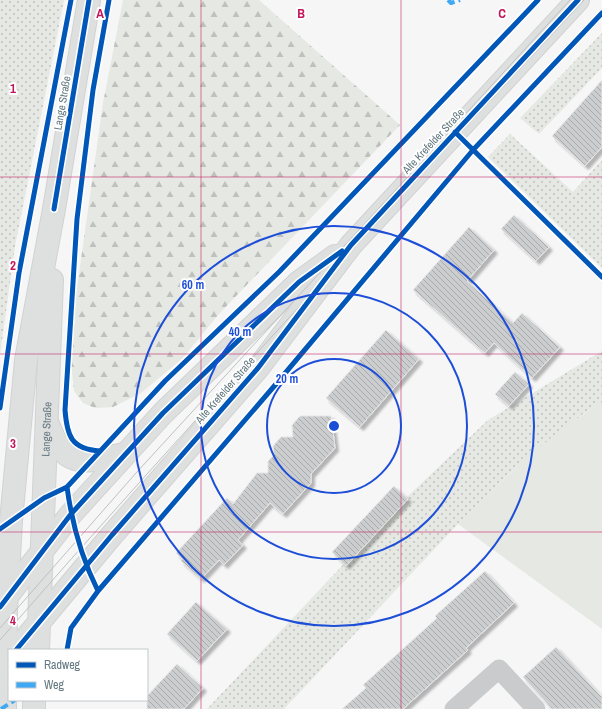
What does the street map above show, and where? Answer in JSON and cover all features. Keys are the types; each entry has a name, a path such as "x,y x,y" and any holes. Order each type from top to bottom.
{"street":[{"name":"Lange Straße","path":"5,709 7,659 3,602 26,360 54,209 89,0"},
{"name":"Alte Krefelder Straße","path":"16,649 40,624 112,535 258,368 351,245 578,0"},
{"name":"Lange Straße","path":"38,649 54,209"},
{"path":"3,602 71,514 124,454 164,413 299,282 351,245"},
{"path":"47,423 55,443 65,455 89,462 124,454"},
{"path":"454,709 499,668 536,709"}],"green space":[{"path":"0,0 64,0 15,246 0,355"},
{"path":"123,0 259,0 400,125 219,314 182,359 141,393 113,407 95,408 83,403 74,391 69,345 103,103"},
{"path":"602,33 602,68 539,134 520,118"},
{"path":"510,134 573,192 602,160 602,268 488,157"},
{"path":"602,351 602,403 583,414 511,472 458,524 284,709 207,709 407,497 488,420"},
{"path":"602,403 602,629 458,524 544,443 582,415"}],"building":[{"path":"602,80 602,147 585,166 552,136"},
{"path":"514,215 549,247 536,261 501,229"},
{"path":"469,227 494,250 467,281 513,323 522,313 560,347 532,378 494,343 485,353 413,290"},
{"path":"386,330 419,359 360,427 326,398"},
{"path":"515,372 529,384 509,406 495,394"},
{"path":"300,416 331,416 335,448 311,474 311,483 283,514 270,503 238,540 243,545 224,565 219,560 201,579 181,561 182,559 176,553 227,498 233,504 257,473 268,473 268,461 274,455 273,446 281,437 293,437 292,425"},
{"path":"394,486 408,499 346,566 332,552"},
{"path":"485,571 514,603 466,648 468,650 403,709 342,709 366,688 363,685 437,618 435,616"},
{"path":"196,602 227,629 197,661 167,634"},
{"path":"556,647 602,697 602,709 552,709 523,677"},
{"path":"177,664 203,688 184,709 147,709 148,695"}],"tram line":[{"path":"0,628 136,473 570,0"},
{"path":"0,640 216,397 584,0"}],"marked path":[{"path":"448,0 451,3 460,0"},
{"path":"1,709 13,701"}],"cycle path":[{"path":"0,408 19,273 71,0"},
{"path":"54,209 89,0"},
{"path":"100,451 90,450 72,440 67,427 65,410 77,219 93,90 109,0"},
{"path":"0,529 44,498 67,487 165,381 279,272 538,0"},
{"path":"17,649 112,535 258,368 351,245 578,0"},
{"path":"67,649 71,628 98,591 276,384 473,150 602,13"},
{"path":"455,132 602,277"},
{"path":"0,607 71,514 163,413 299,282 342,251"},
{"path":"67,487 78,540 98,591"}]}
